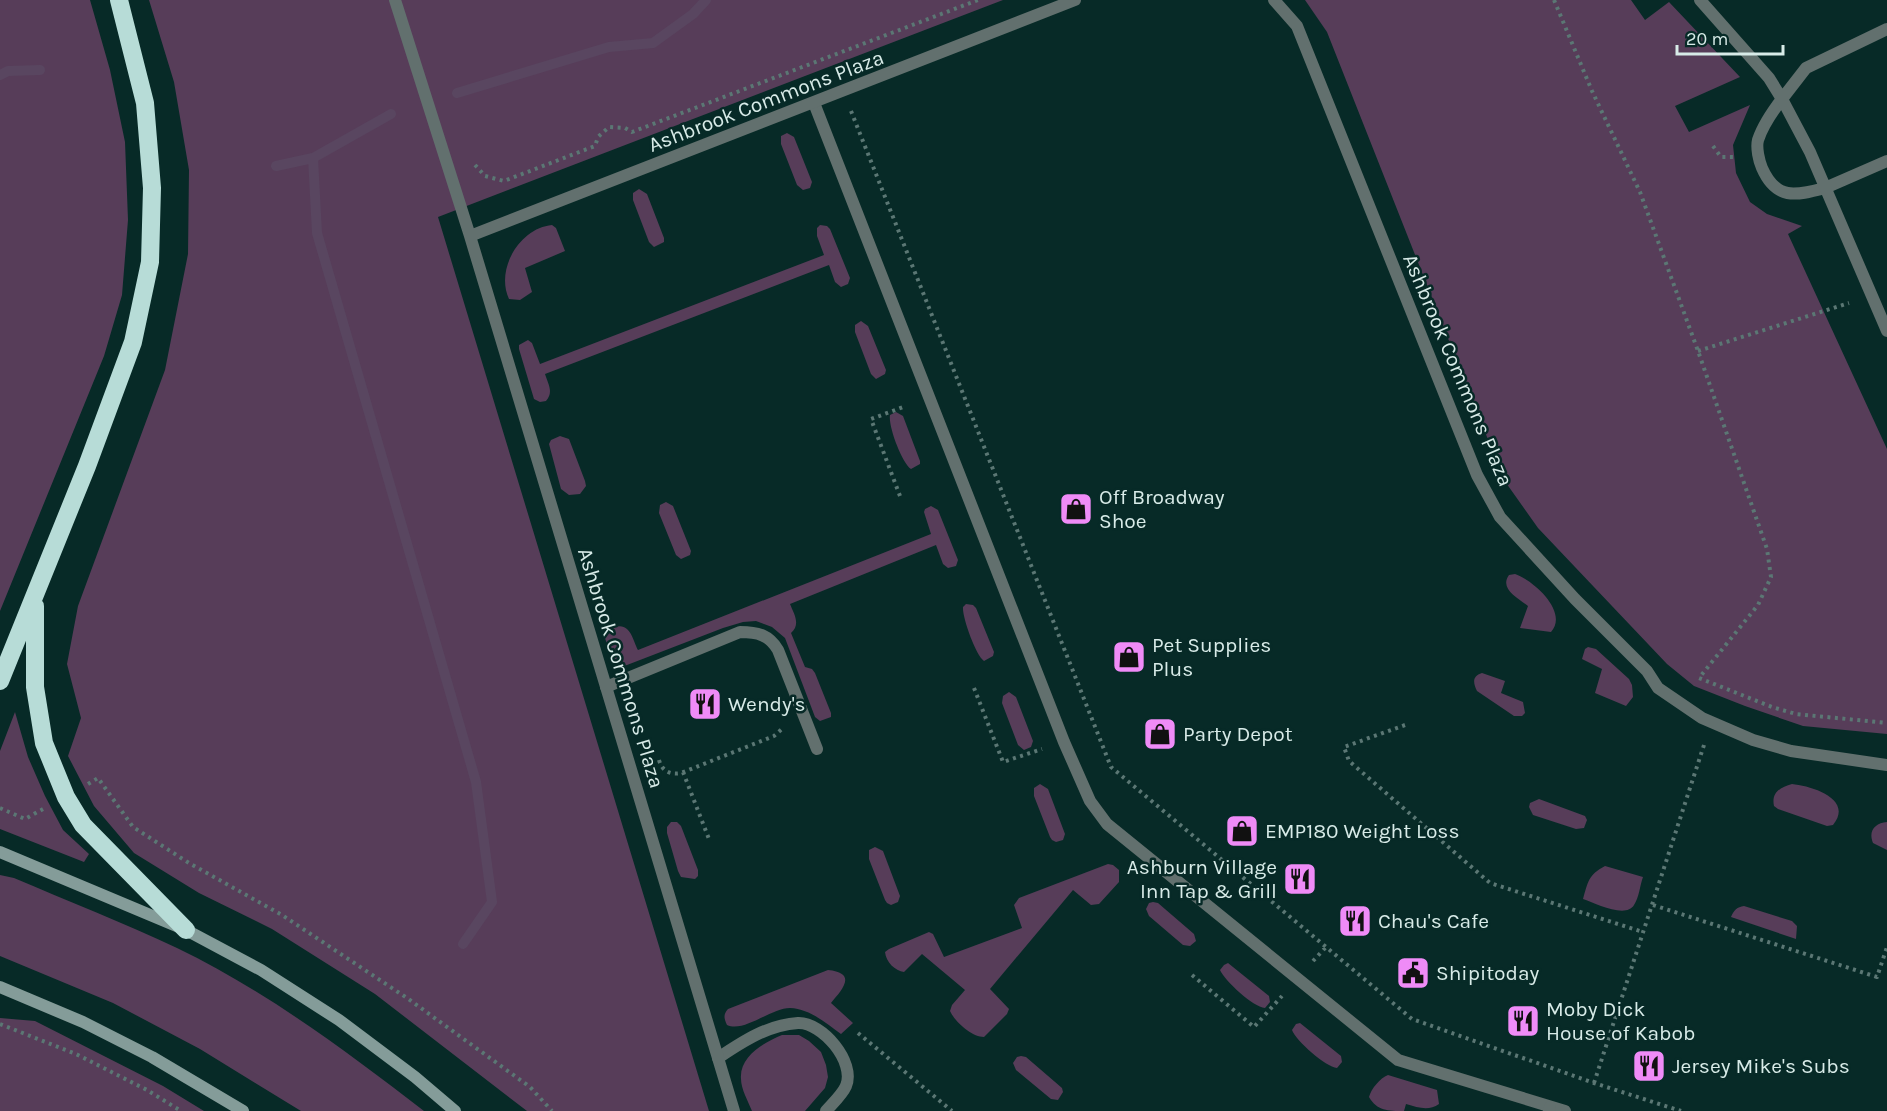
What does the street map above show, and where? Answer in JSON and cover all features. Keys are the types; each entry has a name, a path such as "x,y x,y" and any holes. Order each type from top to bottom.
{"highway":[{"path":"0,681 87,466 134,342 150,262 152,188 145,103 119,0"},
{"path":"34,596 35,687 44,743 66,797 83,825 186,930"}],"main road":[{"path":"0,852 186,930 261,970 339,1020 415,1077 454,1111"},
{"path":"0,987 83,1022 152,1057 243,1111"}],"street":[{"name":"Ashbrook Commons Plaza","path":"395,0 470,236 734,1111"},
{"name":"Ashbrook Commons Plaza","path":"470,236 1075,0"},
{"name":"Ashbrook Commons Plaza","path":"1274,0 1297,26 1477,475 1500,517 1575,600 1647,671 1658,688 1702,718 1753,740 1791,751 1887,765"},
{"path":"1700,0 1769,78 1782,99 1810,152 1887,331"},
{"path":"1887,30 1806,68 1766,121 1757,143 1761,165 1770,184 1784,194 1801,195 1824,188 1887,161"},
{"path":"814,103 1089,801 1107,825 1398,1060 1550,1109 1565,1111"},
{"path":"606,687 740,632 761,634 772,641 778,650 817,749"},
{"path":"718,1058 752,1036 774,1028 800,1023 813,1027 828,1036 840,1053 848,1073 847,1085 826,1111"}],"path":[{"path":"469,159 485,176 504,181 595,146 598,137 609,127 625,128 632,132 978,0"},
{"path":"1554,0 1592,91 1640,192 1767,549 1772,577 1758,605 1699,678 1704,748 1593,1083"},
{"path":"841,93 854,116 1111,767 1413,1019 1593,1083 1681,1111"},
{"path":"1713,146 1721,158 1738,157"},
{"path":"1698,351 1871,296"},
{"path":"900,496 871,419 960,386"},
{"path":"1699,678 1796,714 1887,723"},
{"path":"974,688 1003,762 1096,729"},
{"path":"658,760 665,771 672,774 683,772 774,736 786,724"},
{"path":"1405,725 1344,747 1349,761 1490,883 1643,932"},
{"path":"683,772 709,839"},
{"path":"0,808 25,819 98,778 133,827 189,863 282,915 407,998 530,1086 552,1111"},
{"path":"1653,905 1877,977 1887,947"},
{"path":"1192,975 1254,1027 1326,947"},
{"path":"0,1024 76,1054 147,1090 181,1111"},
{"path":"855,1030 952,1111"}],"shaded area":[{"path":"0,0 90,0 110,70 125,142 128,220 122,295 104,356 0,611"},
{"path":"149,0 1003,0 438,217 709,1111 527,1111 375,994 272,929 199,893 134,853 94,806 68,756 81,718 67,664 78,606 165,370 188,254 189,170 174,82"},
{"path":"1305,0 1631,0 1645,20 1669,2 1740,77 1675,106 1689,132 1750,105 1733,145 1736,173 1750,202 1767,214 1802,226 1788,234 1887,449 1887,734 1803,726 1694,686 1667,664 1538,528 1504,480 1327,32"},
{"path":"787,133 794,137 812,182 810,188 803,190 797,185 781,144 781,136"},
{"path":"639,189 647,194 664,238 664,242 654,247 649,242 633,200 633,193"},
{"path":"552,225 556,228 565,251 525,268 532,292 520,300 509,299 505,275 513,252 530,234"},
{"path":"820,225 830,229 850,278 848,284 841,287 835,282 829,265 545,374 550,394 546,401 540,402 534,399 519,345 528,340 532,343 540,364 824,255 817,236 817,228"},
{"path":"861,321 868,326 886,370 885,374 876,379 871,374 855,332 855,325"},
{"path":"896,412 903,416 920,461 920,464 911,469 893,435 890,415"},
{"path":"560,436 569,439 585,481 586,486 580,494 569,495 561,489 549,444 551,440"},
{"path":"666,502 673,506 691,551 690,555 681,559 676,555 659,513 660,505"},
{"path":"931,506 938,510 958,560 956,566 948,568 943,564 936,545 790,604 796,623 791,633 805,667 812,669 815,673 831,717 820,721 815,717 785,638 772,627 756,621 723,628 627,665 619,667 614,665 605,638 608,631 613,628 620,626 628,629 638,650 931,534 924,512"},
{"path":"1515,574 1531,583 1552,606 1556,615 1551,632 1520,628 1528,606 1506,585 1509,575"},
{"path":"966,604 976,608 994,652 993,656 984,661 977,652 967,627 963,612"},
{"path":"1588,647 1596,649 1629,679 1633,697 1626,706 1595,693 1602,669 1582,659"},
{"path":"1482,673 1505,681 1501,693 1523,702 1525,713 1522,716 1514,716 1477,691 1474,680"},
{"path":"1009,692 1016,697 1033,741 1031,747 1024,750 1018,745 1002,703 1003,696"},
{"path":"15,712 28,757 45,796 63,830 89,854 84,862 0,829 0,751"},
{"path":"1040,784 1048,789 1065,834 1063,840 1056,842 1050,837 1034,796 1034,788"},
{"path":"1792,784 1819,791 1835,801 1838,816 1833,825 1827,826 1774,806 1775,794"},
{"path":"1539,799 1585,816 1587,820 1584,828 1576,829 1533,815 1529,807 1530,803"},
{"path":"671,822 677,822 681,826 698,870 698,876 695,879 681,877 678,871 667,833 667,827"},
{"path":"1887,822 1887,850 1873,843 1871,835 1876,826"},
{"path":"875,847 883,851 900,896 898,902 891,905 885,900 869,859 869,850"},
{"path":"1108,864 1119,870 1119,882 1099,904 1091,905 1073,890 990,989 1009,1009 1007,1014 984,1037 964,1028 950,1011 952,1005 965,990 922,954 904,972 894,968 887,959 885,952 889,949 929,932 933,934 944,957 1022,928 1014,905 1019,898"},
{"path":"1605,866 1643,877 1637,899 1630,909 1624,911 1610,909 1583,899 1592,876"},
{"path":"0,875 14,878 116,921 210,965 305,1023 424,1111 301,1111 200,1049 113,1003 0,956"},
{"path":"1149,903 1158,903 1194,934 1196,941 1190,946 1183,945 1149,916 1146,909"},
{"path":"1744,906 1792,921 1797,926 1796,939 1731,917 1736,909"},
{"path":"1228,963 1269,996 1270,1002 1265,1008 1240,993 1227,980 1220,970"},
{"path":"828,970 837,972 845,978 843,988 831,1003 853,1023 841,1034 811,1014 790,1008 741,1026 727,1025 725,1013 728,1009"},
{"path":"0,1018 35,1021 163,1086 204,1111 0,1111"},
{"path":"1300,1023 1341,1056 1342,1062 1337,1068 1319,1058 1299,1040 1292,1030 1296,1024"},
{"path":"782,1035 799,1035 821,1052 828,1077 825,1088 805,1111 752,1111 741,1083 744,1063 754,1051"},
{"path":"1017,1057 1026,1057 1062,1088 1063,1092 1058,1100 1051,1099 1016,1070 1013,1063"},
{"path":"1388,1075 1437,1090 1439,1104 1420,1108 1406,1104 1404,1111 1379,1108 1369,1097 1376,1084"}],"waterway":[{"path":"457,93 609,47 653,43 693,14 706,0"},
{"path":"0,75 8,71 40,70"},
{"path":"391,114 313,158 317,233 476,782 492,902 463,944"},
{"path":"276,166 313,158"}],"place":[{"name":"Off Broadway Shoe","path":"1076,509"},
{"name":"Pet Supplies Plus","path":"1129,657"},
{"name":"Wendy's","path":"705,704"},
{"name":"Party Depot","path":"1160,734"},
{"name":"EMP180 Weight Loss","path":"1242,831"},
{"name":"Ashburn Village Inn Tap & Grill","path":"1300,879"},
{"name":"Chau's Cafe","path":"1355,921"},
{"name":"Shipitoday","path":"1413,973"},
{"name":"Moby Dick House of Kabob","path":"1523,1021"},
{"name":"Jersey Mike's Subs","path":"1649,1066"}]}
